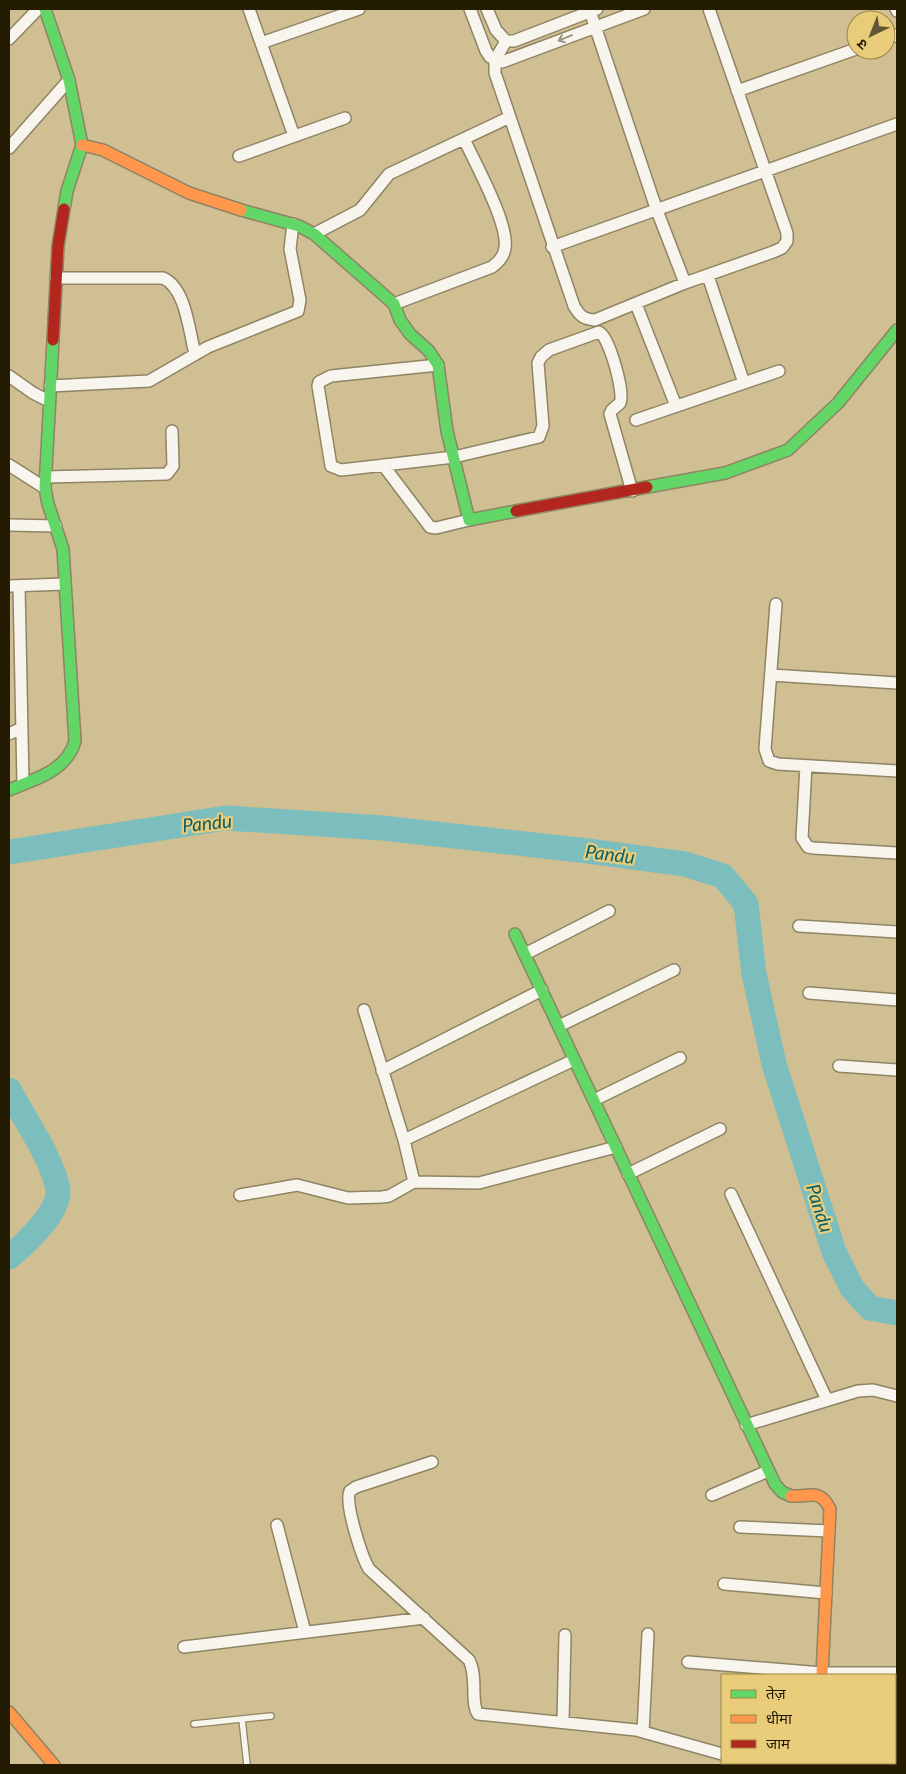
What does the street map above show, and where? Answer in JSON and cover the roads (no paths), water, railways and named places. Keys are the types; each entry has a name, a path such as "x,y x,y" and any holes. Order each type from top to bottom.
{"street":[{"path":"9,39 38,9"},
{"path":"9,790 61,766 74,752 75,740 63,549 46,499 45,483 58,246 66,191 82,145 69,80 44,9"},
{"path":"249,9 294,136"},
{"path":"261,43 359,9"},
{"path":"470,9 486,51 495,60 508,60 644,9"},
{"path":"487,9 496,30 506,41 514,41 593,10 593,27 656,208 685,283"},
{"path":"506,41 495,60 495,73 552,247 580,316 586,320 595,320 685,283 773,252 782,248 787,241 787,233 764,171 710,9"},
{"path":"737,91 846,53"},
{"path":"9,148 69,80"},
{"path":"314,234 360,210 389,174 510,117"},
{"path":"239,156 345,118"},
{"path":"552,247 656,208 897,124"},
{"path":"394,304 492,267 502,257 506,243 502,225 464,139"},
{"path":"82,145 103,150 189,193 253,214 293,224 314,234 394,304 400,320 410,334 429,351 438,365 447,431 469,520"},
{"path":"50,386 140,383 156,377 195,354 221,342 298,311 300,300 290,249 293,224"},
{"path":"708,276 744,383"},
{"path":"56,278 163,278 171,282 179,292 195,354"},
{"path":"636,304 676,406"},
{"path":"383,465 425,524 436,528 469,520 726,473 788,450 804,437 838,403 897,330"},
{"path":"438,365 331,376 319,382 319,396 331,466 341,470 454,458 539,437 543,426 538,363 541,357 549,350 599,332 607,339 622,393 620,403 610,414 632,491"},
{"path":"636,420 778,371"},
{"path":"9,376 33,393 49,401"},
{"path":"9,465 45,483 167,474 173,466 172,431"},
{"path":"9,525 56,526"},
{"path":"23,783 21,676 14,632 14,586 65,584"},
{"path":"776,604 766,755 769,761 778,764 897,771"},
{"path":"771,675 897,683"},
{"path":"9,682 21,676"},
{"path":"9,734 22,728"},
{"path":"806,766 802,838 804,843 813,848 897,853"},
{"path":"525,954 609,911"},
{"path":"799,926 897,932"},
{"path":"515,934 768,1471 780,1492 786,1496 813,1494 828,1500 830,1509 822,1674"},
{"path":"559,1026 674,970"},
{"path":"382,1071 542,990"},
{"path":"809,993 897,1000"},
{"path":"364,1010 404,1140 414,1182"},
{"path":"594,1100 680,1058"},
{"path":"404,1140 574,1060"},
{"path":"839,1066 897,1070"},
{"path":"628,1174 720,1130"},
{"path":"240,1195 297,1185 348,1198 382,1197 395,1193 414,1182 479,1183 616,1148"},
{"path":"731,1194 827,1400"},
{"path":"746,1425 858,1391 873,1390 897,1396"},
{"path":"432,1462 356,1487 348,1495 364,1560 369,1569 469,1660 475,1674 474,1705 478,1714 642,1732 721,1754"},
{"path":"712,1495 768,1471"},
{"path":"277,1525 306,1632"},
{"path":"740,1527 829,1531"},
{"path":"724,1584 826,1593"},
{"path":"184,1647 424,1618"},
{"path":"642,1732 648,1634"},
{"path":"563,1722 565,1635"},
{"path":"688,1662 822,1674 897,1673"},
{"path":"9,1712 54,1765"}],"lane":[{"path":"194,1724 271,1716"},
{"path":"242,1719 247,1765"}],"waterway":[{"name":"Pandu","path":"9,852 226,818 383,828 588,851 685,864 723,876 746,904 754,974 774,1064 834,1252 852,1288 870,1308 897,1313"},
{"name":"Pandu","path":"9,1090 51,1166 58,1190 57,1199 47,1218 32,1236 9,1257"}]}
